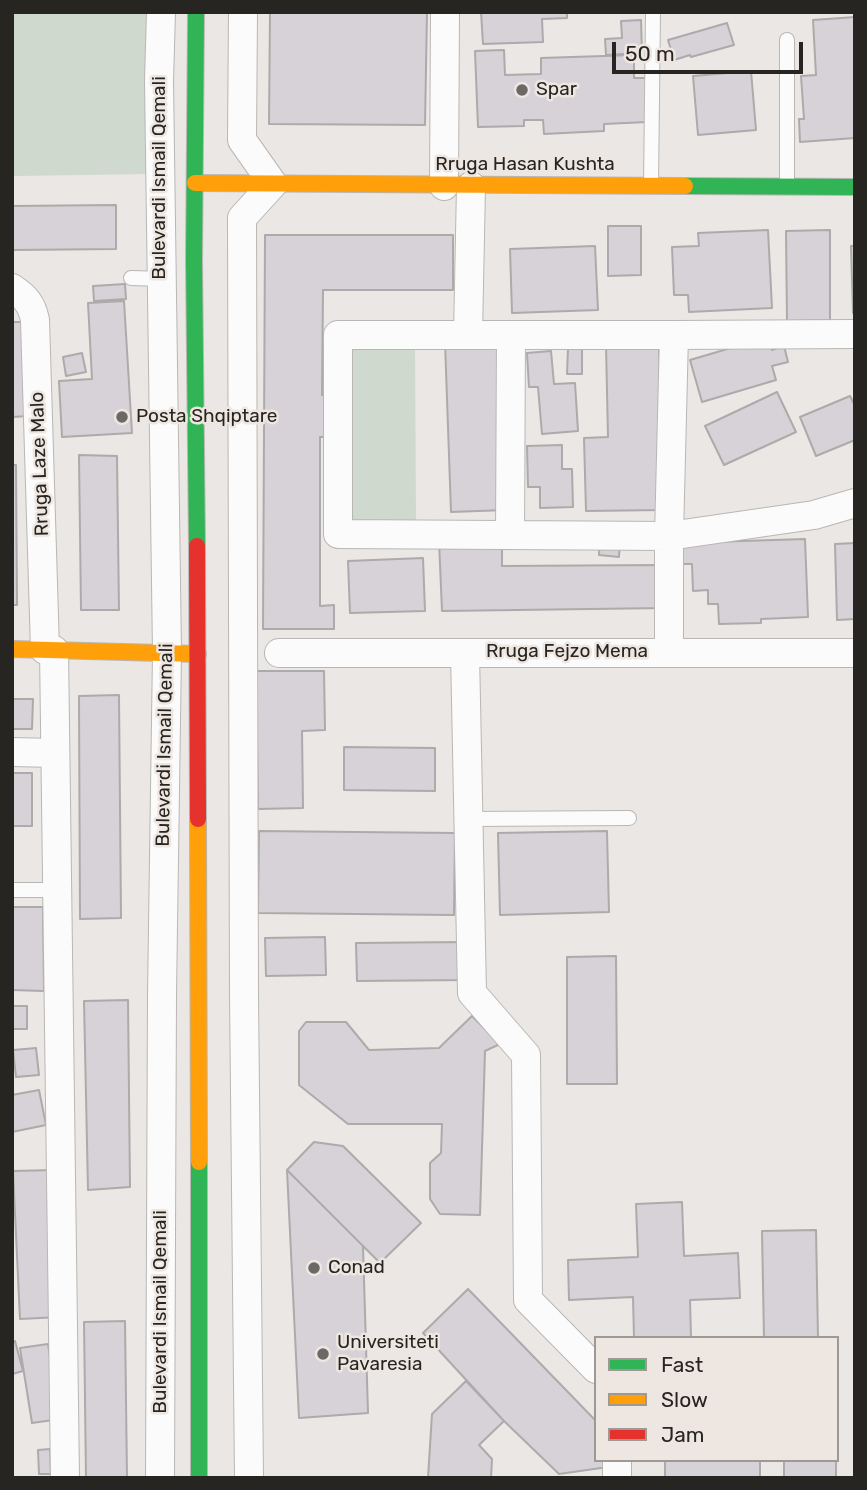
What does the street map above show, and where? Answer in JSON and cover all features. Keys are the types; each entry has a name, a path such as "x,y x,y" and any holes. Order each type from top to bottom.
{"main road":[{"name":"Bulevardi Ismail Qemali","path":"196,12 199,1478"},
{"name":"Rruga Hasan Kushta","path":"195,183 855,187"},
{"path":"12,649 198,654"}],"street":[{"name":"Bulevardi Ismail Qemali","path":"160,12 167,653 162,935 160,1478"},
{"path":"243,12 242,140 273,184 242,218 244,995 249,1478"},
{"path":"445,12 468,335"},
{"name":"Rruga Laze Malo","path":"12,288 32,306 35,320 55,753 65,1478"},
{"path":"855,334 338,335 338,534 669,536 814,515 855,503"},
{"path":"510,535 511,335"},
{"path":"669,652 674,335"},
{"name":"Rruga Fejzo Mema","path":"279,653 855,653"},
{"path":"465,653 471,993 526,1055 528,1300 594,1367"},
{"path":"12,752 55,753"}],"lane":[{"path":"650,187 653,12"},
{"path":"786,187 788,40"},
{"path":"131,278 195,280"},
{"path":"468,819 629,818"},
{"path":"12,890 56,890"}],"shaded area":[{"path":"12,12 152,12 150,174 12,176"},
{"path":"350,345 415,345 416,526 352,525"}],"building":[{"path":"270,12 427,12 425,125 269,124"},
{"path":"481,12 567,12 567,18 542,19 543,42 483,44"},
{"path":"855,17 855,138 800,142 799,119 804,119 801,76 816,75 813,20"},
{"path":"641,20 642,53 606,55 605,39 622,38 621,21"},
{"path":"727,23 734,45 674,60 668,40"},
{"path":"504,50 505,75 541,74 541,58 634,55 634,78 646,78 647,122 604,124 604,131 544,134 543,120 524,120 524,126 478,127 475,51"},
{"path":"751,71 756,130 698,135 693,76"},
{"path":"116,205 116,249 12,250 12,206"},
{"path":"608,226 641,226 641,275 608,276"},
{"path":"768,230 772,308 689,312 688,295 674,295 672,247 699,246 698,233"},
{"path":"830,230 830,320 787,321 786,231"},
{"path":"265,235 453,235 453,290 323,290 322,395 333,395 333,437 320,437 320,606 334,605 334,629 263,629"},
{"path":"595,246 598,310 512,313 510,249"},
{"path":"851,246 855,246 855,313 853,313"},
{"path":"125,284 126,299 94,301 93,286"},
{"path":"124,301 132,433 62,437 59,381 92,379 88,303"},
{"path":"12,322 24,322 28,416 12,417"},
{"path":"768,337 772,350 784,346 788,362 772,366 776,380 702,402 690,360"},
{"path":"500,340 506,510 451,512 445,342"},
{"path":"659,344 663,510 586,511 584,438 608,437 606,345"},
{"path":"568,348 582,348 582,374 567,374"},
{"path":"551,351 554,384 575,383 578,431 542,434 538,387 529,387 527,353"},
{"path":"82,353 86,372 66,376 63,357"},
{"path":"777,392 796,432 724,465 705,426"},
{"path":"850,396 855,406 855,440 816,456 800,417"},
{"path":"562,445 562,469 572,469 573,507 540,508 540,487 528,487 527,446"},
{"path":"79,455 117,456 119,610 81,610"},
{"path":"12,465 16,465 17,605 12,605"},
{"path":"600,538 620,540 619,557 599,555"},
{"path":"805,539 808,617 761,619 761,623 719,624 718,604 708,604 708,590 693,591 692,564 680,564 679,543"},
{"path":"502,540 502,566 665,565 665,608 442,611 439,541"},
{"path":"855,543 855,619 837,620 835,544"},
{"path":"423,558 425,611 350,613 348,561"},
{"path":"256,671 324,671 325,730 302,731 303,808 258,809"},
{"path":"119,695 121,918 80,919 79,696"},
{"path":"12,699 33,699 32,729 12,729"},
{"path":"344,747 435,748 435,791 344,790"},
{"path":"12,773 32,773 32,826 12,826"},
{"path":"259,831 455,833 454,915 258,913"},
{"path":"607,831 609,912 500,915 498,833"},
{"path":"12,907 43,907 44,991 12,990"},
{"path":"325,937 326,975 266,976 265,938"},
{"path":"466,942 466,980 357,981 356,943"},
{"path":"616,956 617,1084 567,1084 567,957"},
{"path":"128,1000 130,1187 88,1190 84,1001"},
{"path":"12,1006 27,1006 27,1029 12,1029"},
{"path":"472,1016 500,1044 485,1051 480,1215 440,1214 430,1199 430,1163 441,1153 442,1124 348,1124 299,1085 299,1031 306,1022 346,1022 369,1050 439,1048"},
{"path":"36,1048 39,1075 16,1077 13,1050"},
{"path":"39,1090 46,1125 12,1132 12,1095"},
{"path":"314,1142 343,1146 421,1223 380,1263 287,1170"},
{"path":"54,1170 60,1317 20,1319 13,1171"},
{"path":"287,1170 363,1246 368,1413 299,1418"},
{"path":"682,1202 684,1256 738,1253 740,1298 690,1300 691,1336 634,1336 633,1297 569,1300 568,1260 638,1257 636,1204"},
{"path":"816,1230 818,1336 764,1336 762,1231"},
{"path":"468,1289 594,1419 594,1462 607,1462 608,1467 559,1474 504,1421 423,1333"},
{"path":"125,1321 127,1478 86,1478 84,1322"},
{"path":"15,1341 23,1371 12,1374 12,1342"},
{"path":"48,1344 60,1419 32,1423 20,1348"},
{"path":"466,1381 504,1421 479,1445 492,1459 491,1478 428,1478 432,1414"},
{"path":"50,1449 51,1474 39,1474 38,1450"},
{"path":"665,1462 760,1462 760,1478 665,1478"},
{"path":"784,1462 836,1462 836,1478 784,1478"}],"traffic: fast":[{"path":"196,12 194,260 197,546"},
{"path":"685,186 855,187"},
{"path":"199,1162 199,1478"}],"traffic: slow":[{"path":"195,183 685,186"},
{"path":"12,649 198,654"},
{"path":"198,819 199,1162"}],"traffic: jam":[{"path":"197,546 198,819"}],"place":[{"name":"Spar","path":"522,90"},
{"name":"Posta Shqiptare","path":"122,417"},
{"name":"Conad","path":"314,1268"},
{"name":"Universiteti Pavaresia","path":"323,1354"}]}
